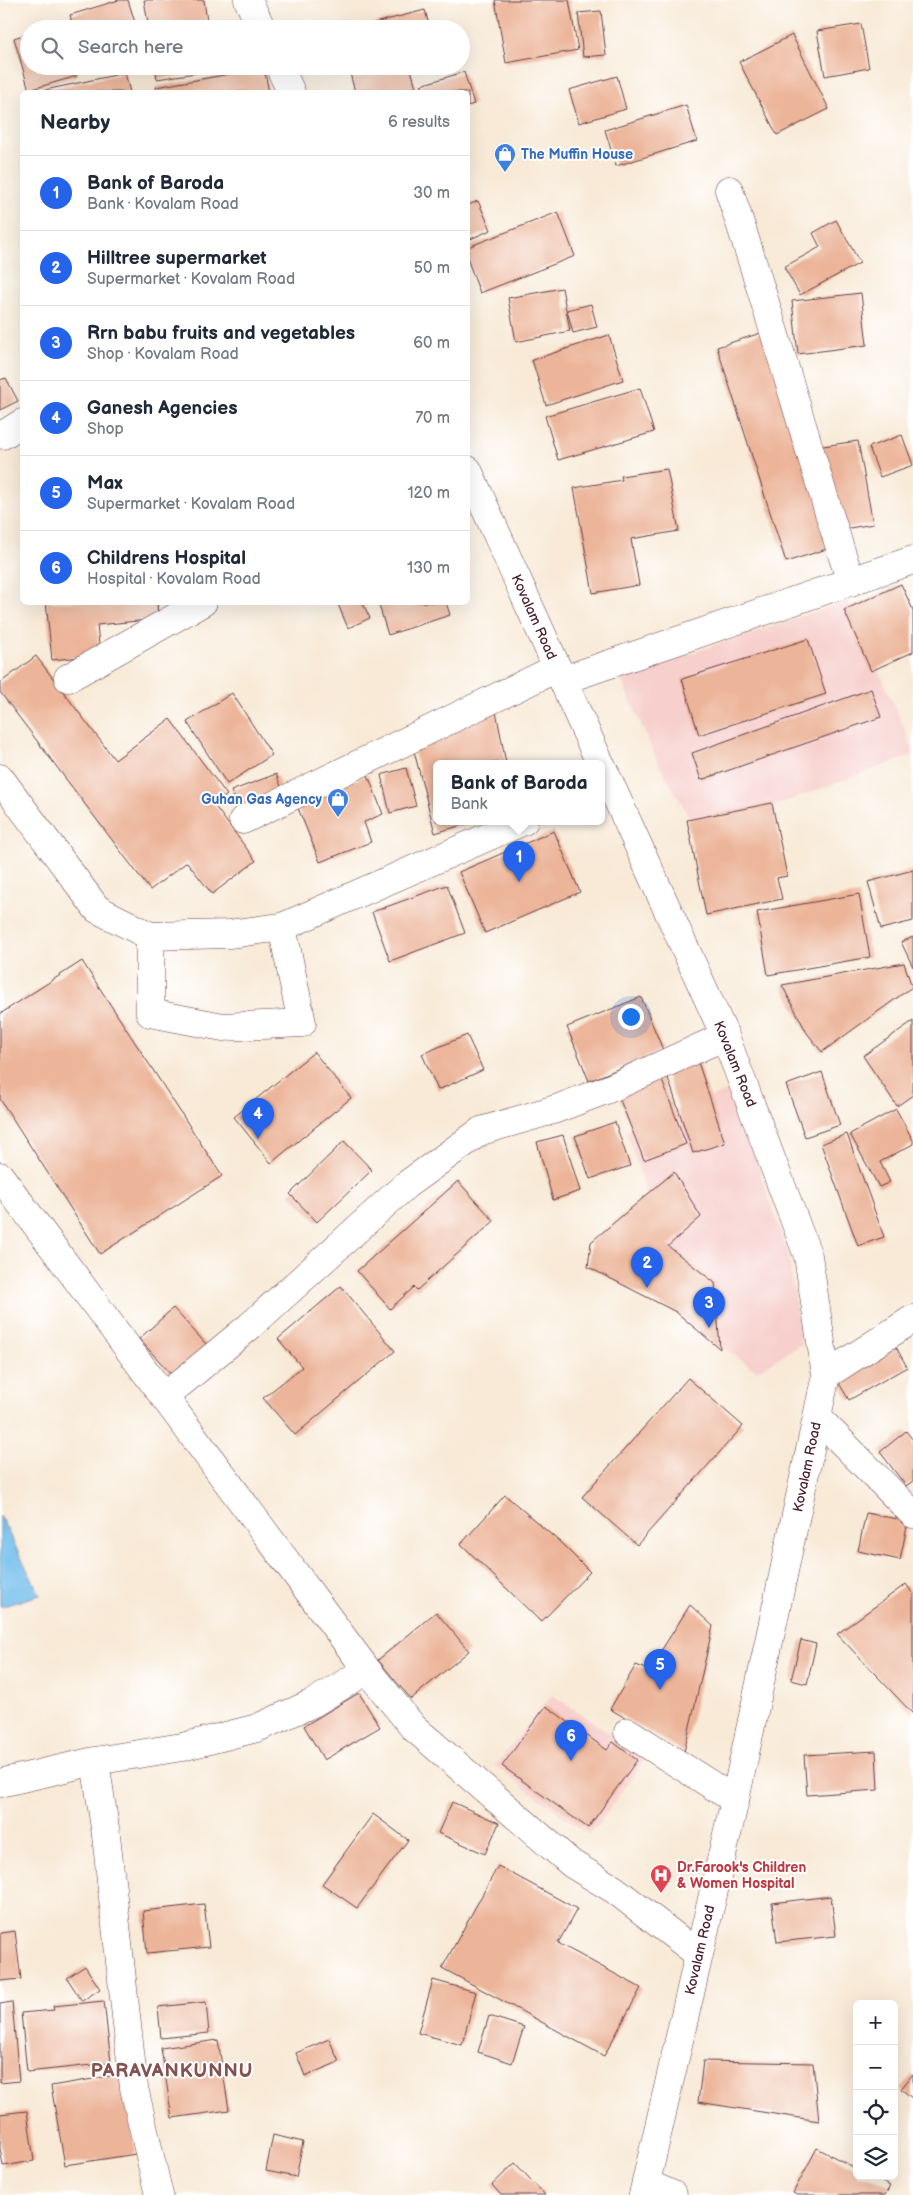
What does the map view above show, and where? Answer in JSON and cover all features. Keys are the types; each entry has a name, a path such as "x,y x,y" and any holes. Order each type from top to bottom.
{"street":[{"path":"248,0 258,20"},
{"path":"283,75 290,90"},
{"path":"730,190 758,275 822,493 851,582"},
{"path":"0,434 3,435 20,424"},
{"name":"Kovalam Road","path":"470,474 597,760"},
{"path":"243,820 560,674 851,582 913,560"},
{"path":"68,678 198,605"},
{"path":"0,778 96,909 150,936 229,934 282,927 515,825"},
{"name":"Kovalam Road","path":"605,779 725,1036 808,1256 826,1375 735,1800 645,2189"},
{"path":"150,936 150,1014 223,1027 302,1023 282,927"},
{"path":"164,1397 250,1326 406,1185 481,1131 556,1108 611,1088 725,1036"},
{"path":"0,1176 367,1670 413,1727 572,1864 615,1890 698,1954"},
{"path":"826,1375 913,1319"},
{"path":"818,1418 913,1514"},
{"path":"0,1783 96,1761 182,1747 257,1728 313,1703 367,1670"},
{"path":"628,1732 735,1800"},
{"path":"96,1761 134,2088 159,2195"},
{"path":"645,2189 672,2195"}],"shaded area":[{"path":"848,601 913,748 913,755 699,833 660,767 620,677"},
{"path":"732,1089 789,1257 801,1344 757,1371 665,1306 588,1267 647,1195 626,1131"},
{"path":"552,1695 646,1757 598,1825 588,1834 495,1766"}],"water":[{"path":"0,1516 40,1595 0,1607"}],"building":[{"path":"119,0 128,0 134,20 71,20 70,15"},
{"path":"144,0 204,0 207,20 147,20"},
{"path":"495,0 569,0 578,50 506,63"},
{"path":"425,10 428,20 386,20"},
{"path":"601,11 606,55 583,57 578,13"},
{"path":"861,24 869,68 825,76 817,31"},
{"path":"792,35 829,109 777,135 739,62"},
{"path":"20,36 20,59 14,38"},
{"path":"25,75 77,75 77,76 29,90"},
{"path":"116,75 126,75 129,90 45,90"},
{"path":"156,75 183,75 157,79"},
{"path":"224,75 265,75 269,90 157,90 156,87"},
{"path":"350,75 412,75 416,87 405,90 354,90"},
{"path":"454,75 465,75 470,90 423,90 421,85"},
{"path":"617,76 626,109 579,123 569,90"},
{"path":"470,91 474,104 470,105"},
{"path":"686,105 697,141 616,166 605,130"},
{"path":"478,201 491,230 470,239 470,204"},
{"path":"558,212 575,256 480,293 470,266 470,246"},
{"path":"836,220 860,263 800,295 784,267 820,247 813,233"},
{"path":"562,288 570,331 516,342 508,298"},
{"path":"861,293 867,345 798,354 792,301"},
{"path":"591,304 597,327 573,333 567,310"},
{"path":"764,332 833,547 786,562 717,347"},
{"path":"609,335 623,380 546,405 532,360"},
{"path":"6,378 18,401 0,410 0,380"},
{"path":"640,388 654,432 558,460 545,416"},
{"path":"902,435 913,465 880,477 869,447"},
{"path":"858,441 873,524 838,530 823,446"},
{"path":"667,469 679,531 631,539 639,585 593,593 574,488 622,480 621,476"},
{"path":"901,584 913,610 913,652 871,671 844,610"},
{"path":"46,605 157,605 158,619 97,625 100,655 52,660"},
{"path":"338,605 364,605 370,618 348,628"},
{"path":"379,605 447,605 450,615 388,635"},
{"path":"808,639 826,694 699,735 682,679"},
{"path":"36,656 115,760 170,719 227,795 214,805 256,861 212,894 187,862 150,890 0,692 0,683"},
{"path":"871,689 881,717 701,780 692,753"},
{"path":"232,693 272,755 227,784 187,722"},
{"path":"496,711 505,760 433,760 433,825 463,825 435,833 413,747"},
{"path":"406,768 416,806 390,813 381,775"},
{"path":"276,774 285,796 240,813 231,791"},
{"name":"Guhan Gas Agency","path":"368,775 383,814 364,822 371,842 320,862 296,803"},
{"path":"772,803 787,876 777,878 782,899 706,915 687,820"},
{"path":"554,831 580,892 485,933 459,872"},
{"path":"913,870 913,921 881,929 868,882"},
{"path":"447,885 465,933 390,961 372,912"},
{"path":"859,894 870,957 768,975 757,912"},
{"path":"913,937 913,967 901,942"},
{"path":"82,961 222,1176 100,1254 0,1099 0,1014"},
{"path":"904,963 912,987 822,1052 807,1033 782,985"},
{"path":"641,997 663,1050 589,1081 567,1027"},
{"path":"913,1021 913,1095 897,1106 863,1056"},
{"path":"467,1035 483,1070 438,1090 422,1054"},
{"path":"314,1052 351,1098 271,1163 234,1117"},
{"path":"696,1056 725,1143 693,1153 664,1066"},
{"path":"822,1072 840,1125 805,1137 786,1085"},
{"path":"661,1078 686,1144 644,1160 618,1095"},
{"path":"896,1109 913,1140 913,1144 880,1162 890,1182 879,1187 850,1134"},
{"path":"615,1122 630,1166 590,1179 575,1136"},
{"path":"847,1134 884,1237 858,1246 821,1144"},
{"path":"563,1135 580,1191 553,1200 537,1142"},
{"path":"344,1141 372,1170 317,1222 290,1194"},
{"path":"674,1172 701,1217 668,1246 715,1283 720,1349 676,1312 588,1267 591,1242"},
{"path":"458,1181 494,1221 417,1290 414,1287 390,1309 357,1271"},
{"path":"341,1286 395,1351 295,1435 263,1398 302,1367 278,1339"},
{"path":"173,1308 207,1345 173,1376 139,1339"},
{"path":"896,1347 907,1367 849,1400 837,1380"},
{"path":"688,1378 743,1426 637,1545 582,1497"},
{"path":"906,1431 913,1440 913,1481 906,1486 880,1452"},
{"path":"505,1495 561,1543 590,1572 541,1622 461,1544"},
{"path":"866,1513 908,1521 900,1560 858,1551"},
{"path":"906,1584 913,1594 913,1714 837,1634"},
{"path":"690,1605 713,1626 684,1752 610,1709 636,1665 649,1670"},
{"path":"436,1612 469,1651 411,1699 378,1660"},
{"path":"801,1640 816,1644 807,1684 791,1680"},
{"path":"359,1693 380,1727 324,1760 304,1726"},
{"path":"546,1706 607,1750 613,1742 637,1760 588,1828 502,1766"},
{"path":"876,1751 878,1790 807,1795 804,1755"},
{"path":"452,1802 499,1823 485,1854 438,1833"},
{"path":"373,1814 408,1840 357,1908 322,1884"},
{"path":"498,1866 577,1909 558,1943 641,1988 604,2056 442,1968"},
{"path":"831,1896 836,1936 777,1942 772,1903"},
{"path":"204,1904 209,1947 147,1953 143,1911"},
{"path":"15,1931 21,1979 0,1981 0,1933"},
{"path":"85,1966 100,1989 82,2001 67,1978"},
{"path":"433,1980 476,1992 462,2045 418,2033"},
{"path":"104,2001 111,2063 27,2072 21,2013 54,2010 53,2006"},
{"path":"12,2002 19,2081 0,2083 0,2004"},
{"path":"206,2002 209,2033 161,2038 158,2007"},
{"path":"489,2016 524,2027 512,2063 478,2052"},
{"path":"329,2039 339,2062 305,2076 296,2053"},
{"path":"218,2040 229,2110 172,2118 161,2048"},
{"path":"703,2061 813,2063 819,2121 698,2102"},
{"path":"123,2074 136,2154 65,2165 51,2086"},
{"path":"913,2074 913,2099 901,2089"},
{"path":"27,2111 34,2161 3,2166 0,2148 0,2114"},
{"path":"273,2135 303,2142 296,2177 266,2171"},
{"path":"817,2148 853,2167 853,2180 878,2180 890,2186 885,2195 797,2195 793,2193"},
{"path":"515,2163 545,2195 501,2195 492,2185"}],"place":[{"name":"The Muffin House","path":"505,173"},
{"name":"Guhan Gas Agency","path":"338,818"},
{"name":"Bank of Baroda","path":"519,882"},
{"name":"Ganesh Agencies","path":"258,1139"},
{"name":"Hilltree supermarket","path":"647,1288"},
{"name":"Rrn babu fruits and vegetables","path":"709,1328"},
{"name":"Max","path":"660,1690"},
{"name":"Childrens Hospital","path":"571,1761"},
{"name":"Dr.Farook's Children & Women Hospital","path":"661,1894"}],"district":[{"name":"PARAVANKUNNU","path":"172,2071"}]}
